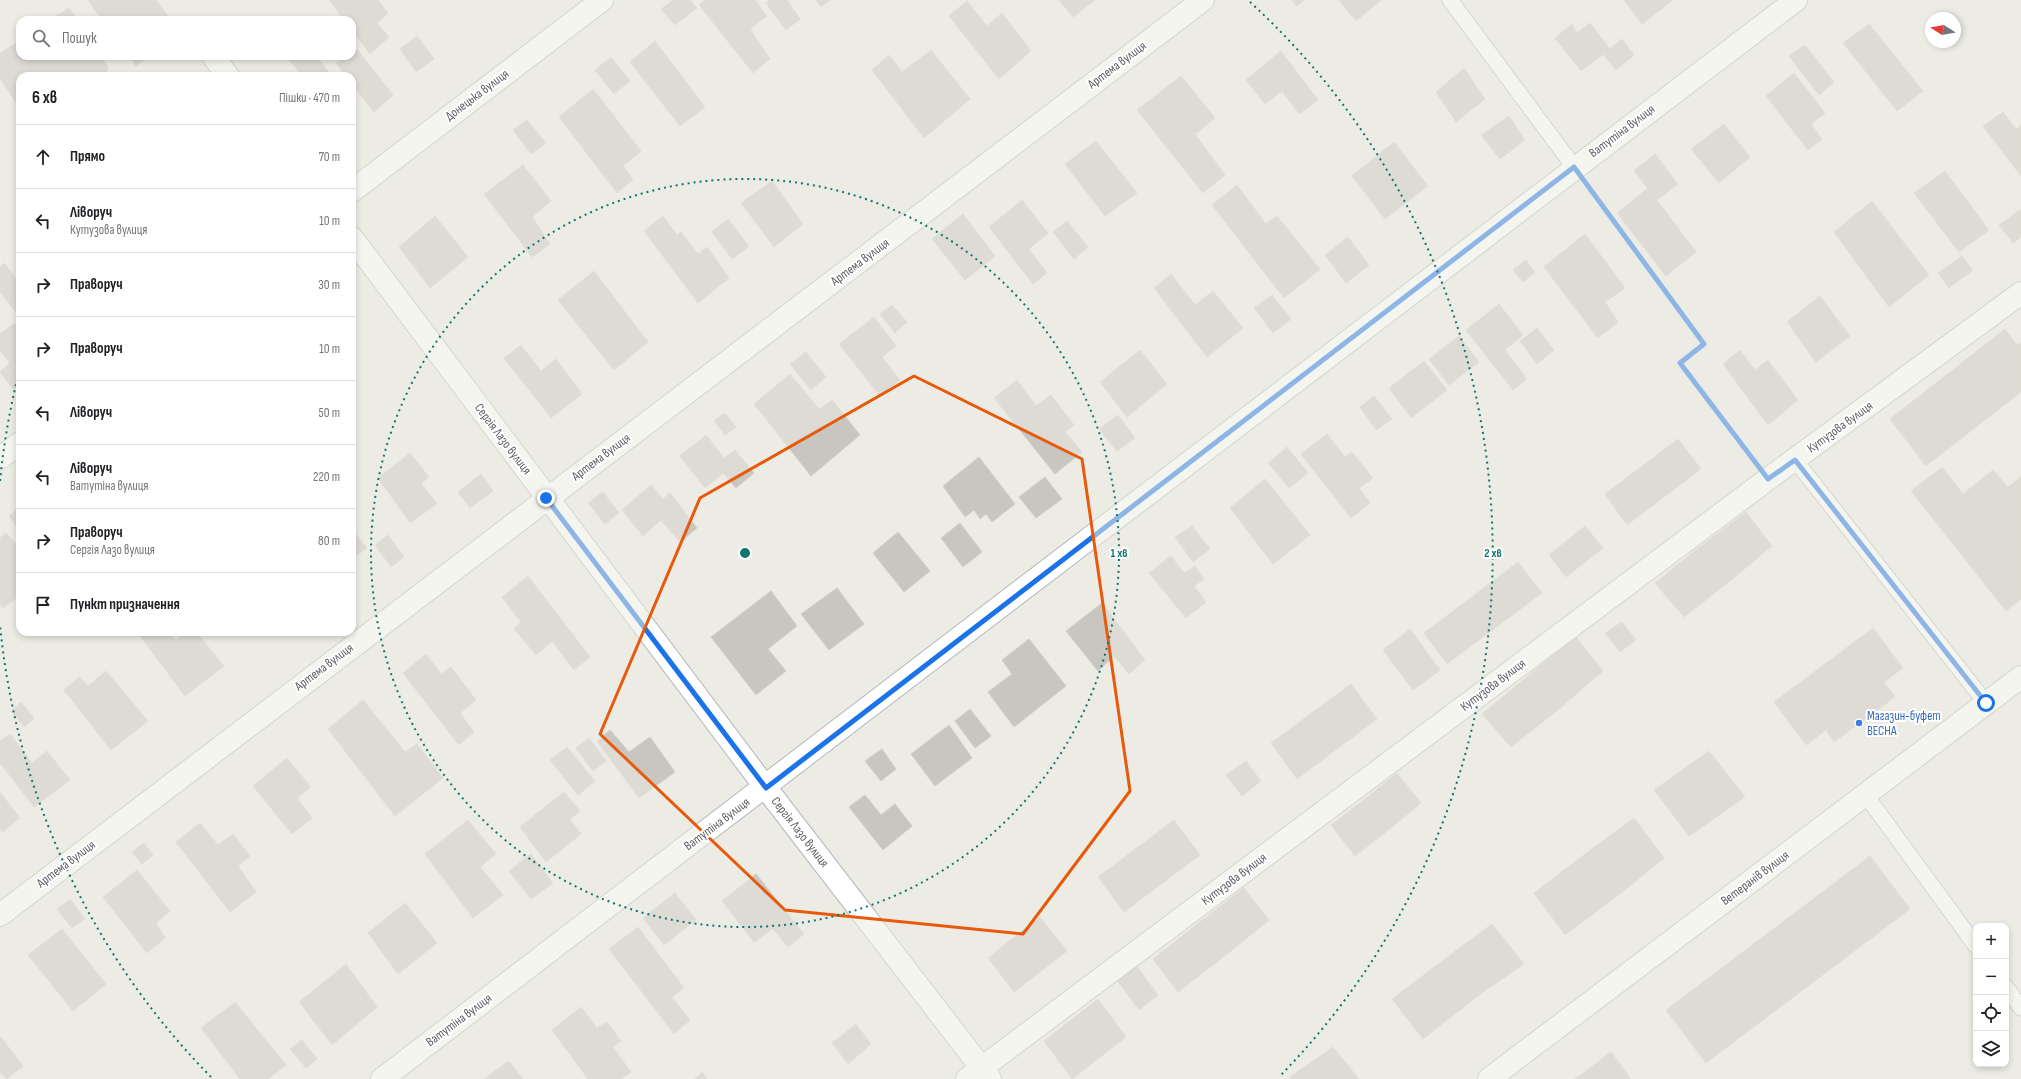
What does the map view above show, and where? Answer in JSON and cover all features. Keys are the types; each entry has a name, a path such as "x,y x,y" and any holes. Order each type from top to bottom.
{"street":[{"name":"Донецька вулиця","path":"356,188 602,0"},
{"name":"Артема вулиця","path":"0,915 546,498 916,220 1203,0"},
{"name":"Ватутіна вулиця","path":"382,1079 766,788 1574,167 1796,0"},
{"path":"216,60 225,72"},
{"name":"Сергія Лазо вулиця","path":"356,243 980,1075"},
{"name":"Кутузова вулиця","path":"980,1075 1768,479 2021,293"},
{"path":"0,458 16,446"},
{"name":"Ветеранів вулиця","path":"1489,1079 2021,677"}],"lane":[{"path":"1450,0 1574,167"},
{"path":"1795,460 1986,703"},
{"path":"1865,794 1973,942"},
{"path":"2009,991 2021,1008"}],"path":[{"path":"1574,167 1704,344 1680,363 1768,479"}],"highlighted area":[{"path":"914,376 1082,459 1130,791 1023,934 785,910 600,734 700,498"}],"building":[{"path":"88,0 156,0 168,16 99,16"},
{"path":"329,0 378,0 388,13 377,23 389,37 370,54 356,35 356,16 341,16"},
{"path":"673,0 690,0 697,8 675,25 661,9"},
{"path":"705,0 755,0 767,16 750,29 770,59 753,73 699,5"},
{"path":"769,0 787,0 800,19 786,30 766,3"},
{"path":"816,0 830,0 821,7"},
{"path":"1059,0 1095,0 1073,17"},
{"path":"1292,0 1304,0 1297,6"},
{"path":"1339,0 1381,0 1356,21"},
{"path":"1624,0 1673,0 1642,24"},
{"path":"967,1 987,26 1002,13 1031,51 999,79 949,16"},
{"path":"69,8 74,16 56,16"},
{"path":"1590,23 1610,49 1581,71 1555,38 1572,24 1577,33"},
{"path":"1869,24 1923,91 1897,111 1843,43"},
{"path":"417,36 434,59 416,72 400,49"},
{"path":"1622,39 1634,55 1616,70 1603,54"},
{"path":"655,41 705,107 680,126 630,62"},
{"path":"16,43 16,60 103,60 109,69 105,72 16,72 16,103 0,78 0,53"},
{"path":"1805,45 1834,82 1819,95 1789,56"},
{"path":"356,48 393,95 374,112 356,89 356,72 343,72 336,63 340,60 356,60"},
{"path":"931,50 970,99 924,138 872,70 889,55 902,72"},
{"path":"1281,51 1318,100 1299,114 1282,91 1265,104 1246,80"},
{"path":"611,57 630,81 614,94 595,70"},
{"path":"132,60 144,60 136,66"},
{"path":"289,60 319,60 329,72 299,72"},
{"path":"1464,68 1485,99 1456,122 1436,92"},
{"path":"1794,73 1825,113 1811,124 1822,139 1808,150 1766,96"},
{"path":"1181,76 1215,118 1195,134 1225,175 1203,193 1137,110"},
{"path":"593,89 641,151 623,166 633,180 617,193 559,117"},
{"path":"2003,112 2016,129 2021,125 2021,176 1983,126"},
{"path":"1509,116 1525,140 1500,159 1481,135"},
{"path":"527,120 546,143 531,154 513,130"},
{"path":"1724,124 1750,157 1719,183 1691,149"},
{"path":"1096,141 1137,193 1105,216 1065,164"},
{"path":"1394,142 1428,186 1385,219 1352,176"},
{"path":"1655,154 1678,184 1657,200 1634,171"},
{"path":"523,165 551,201 532,217 550,244 532,257 484,194"},
{"path":"1945,171 1989,230 1959,252 1914,193"},
{"path":"772,181 803,224 774,247 741,203"},
{"path":"1237,185 1266,224 1277,216 1320,269 1284,298 1212,205"},
{"path":"1648,188 1696,252 1666,276 1617,213"},
{"path":"1022,200 1048,233 1029,249 1047,273 1033,284 989,227"},
{"path":"1872,201 1929,275 1889,307 1834,232"},
{"path":"2021,209 2021,237 2013,243 1999,225"},
{"path":"963,214 995,256 965,280 932,239"},
{"path":"435,216 468,257 430,288 399,247"},
{"path":"663,216 677,235 681,232 698,254 707,247 729,278 698,303 644,231"},
{"path":"728,219 749,246 732,259 712,232"},
{"path":"1067,221 1088,247 1074,259 1053,232"},
{"path":"1585,234 1625,288 1605,302 1618,322 1598,338 1544,267"},
{"path":"1348,237 1369,265 1346,283 1325,255"},
{"path":"1962,256 1973,270 1949,288 1938,273"},
{"path":"1526,260 1535,273 1523,282 1513,270"},
{"path":"4,263 16,278 16,312 0,292 0,267"},
{"path":"594,271 648,342 614,370 558,300"},
{"path":"1171,274 1195,305 1213,291 1243,328 1207,357 1154,288"},
{"path":"1272,295 1291,319 1273,333 1254,308"},
{"path":"1820,296 1850,336 1816,362 1787,322"},
{"path":"1499,304 1523,335 1505,350 1527,379 1513,390 1466,330"},
{"path":"892,305 907,322 895,333 880,314"},
{"path":"874,317 896,346 882,357 900,380 880,396 839,344"},
{"path":"14,323 16,325 16,387 13,389 0,372 10,363 0,350 0,334"},
{"path":"1537,328 1554,350 1537,364 1520,341"},
{"path":"2005,329 2017,345 2021,342 2021,392 1926,466 1890,419"},
{"path":"1459,336 1479,362 1449,385 1429,359"},
{"path":"521,345 541,371 556,359 582,394 551,418 504,358"},
{"path":"1140,350 1167,384 1127,417 1100,382"},
{"path":"1740,350 1755,370 1768,360 1798,400 1768,425 1723,364"},
{"path":"806,352 826,377 811,390 790,364"},
{"path":"1424,361 1447,390 1411,418 1389,388"},
{"path":"790,374 819,409 832,400 860,435 811,476 754,404"},
{"path":"1017,380 1036,406 1051,395 1074,425 1065,432 1082,452 1055,474 994,398"},
{"path":"1374,396 1392,419 1376,430 1360,407"},
{"path":"725,413 736,427 725,435 714,421"},
{"path":"1118,415 1135,438 1117,451 1099,429"},
{"path":"1327,434 1345,457 1352,452 1373,478 1359,488 1370,503 1351,518 1301,454"},
{"path":"706,435 724,458 735,450 754,473 736,488 723,473 705,488 680,456"},
{"path":"1678,439 1701,469 1627,525 1605,494"},
{"path":"1287,447 1308,473 1289,488 1268,463"},
{"path":"410,453 429,477 421,483 437,504 410,523 378,478"},
{"path":"979,457 1015,504 992,522 986,514 980,519 974,510 965,517 943,486"},
{"path":"1942,467 1963,494 1993,470 2008,487 2021,477 2021,599 2006,611 1911,491"},
{"path":"481,474 493,491 470,508 458,492"},
{"path":"1045,477 1062,499 1036,518 1019,497"},
{"path":"1265,479 1310,535 1273,564 1230,508"},
{"path":"651,485 663,499 670,493 697,528 680,542 661,520 643,536 622,510"},
{"path":"603,492 619,513 605,524 588,503"},
{"path":"16,510 16,526 9,516"},
{"path":"1746,512 1772,546 1725,585 1697,549"},
{"path":"960,523 982,552 963,567 941,538"},
{"path":"1192,526 1210,549 1193,562 1175,537"},
{"path":"1585,526 1603,548 1566,577 1549,555"},
{"path":"898,532 930,571 904,592 873,553"},
{"path":"6,533 16,544 16,598 3,608 0,604 0,538"},
{"path":"356,534 367,548 356,556"},
{"path":"388,535 404,557 391,567 375,545"},
{"path":"1697,549 1725,585 1684,617 1655,583"},
{"path":"1171,556 1184,573 1195,566 1204,579 1194,586 1206,602 1186,618 1149,573"},
{"path":"1518,562 1542,593 1447,664 1424,633"},
{"path":"528,576 590,657 574,670 552,641 536,655 514,629 521,622 502,597"},
{"path":"837,588 864,624 829,650 801,614"},
{"path":"771,591 797,626 768,649 786,671 756,695 711,637"},
{"path":"1102,603 1145,660 1129,674 1114,656 1098,671 1066,631"},
{"path":"1622,622 1636,640 1620,652 1605,633"},
{"path":"1873,628 1903,668 1884,682 1895,697 1834,742 1826,730 1806,745 1774,702"},
{"path":"1410,629 1440,670 1413,690 1383,650"},
{"path":"140,636 172,636 176,640 180,636 199,636 224,666 185,696"},
{"path":"1576,637 1603,671 1559,709 1529,675"},
{"path":"1029,639 1066,686 1014,727 988,692 1012,674 1002,660"},
{"path":"426,654 441,674 451,667 476,700 460,713 474,732 459,745 403,673"},
{"path":"106,671 148,721 111,750 64,690 79,677 88,686"},
{"path":"1529,675 1559,709 1511,747 1482,714"},
{"path":"1351,684 1377,719 1297,779 1271,743"},
{"path":"363,700 405,752 417,744 443,778 395,816 328,729"},
{"path":"21,702 34,718 24,727 11,711"},
{"path":"970,709 991,736 975,748 955,721"},
{"path":"949,725 972,758 935,786 911,754"},
{"path":"610,730 629,752 650,737 675,772 639,798 597,741"},
{"path":"10,734 32,763 47,751 70,780 34,807 0,763 0,741"},
{"path":"589,738 606,761 593,771 576,748"},
{"path":"567,747 595,781 578,795 550,760"},
{"path":"882,749 896,769 881,781 865,761"},
{"path":"1709,751 1745,797 1689,836 1654,790"},
{"path":"287,758 311,787 297,798 312,818 292,834 253,786"},
{"path":"1246,761 1261,781 1242,796 1226,775"},
{"path":"1397,773 1421,803 1391,828 1366,798"},
{"path":"0,792 20,818 3,832 0,828"},
{"path":"564,792 580,811 570,819 581,834 546,862 520,827"},
{"path":"865,795 881,815 895,804 912,826 883,850 849,807"},
{"path":"1366,798 1391,828 1355,856 1331,825"},
{"path":"1634,818 1664,858 1621,893 1589,851"},
{"path":"468,820 496,854 480,867 503,895 473,918 425,854"},
{"path":"1174,820 1200,855 1124,912 1098,877"},
{"path":"200,823 218,845 233,834 250,856 238,866 256,892 230,912 176,842"},
{"path":"144,843 153,855 142,864 132,852"},
{"path":"1589,851 1621,893 1565,935 1534,893"},
{"path":"531,854 553,883 531,899 509,871"},
{"path":"1870,856 1910,909 1706,1063 1666,1010"},
{"path":"137,870 170,911 156,923 165,938 147,953 103,897"},
{"path":"756,874 804,934 788,947 773,929 754,942 722,901"},
{"path":"1244,888 1269,920 1226,955 1201,921"},
{"path":"675,893 696,920 664,945 643,918"},
{"path":"70,899 85,919 72,928 57,909"},
{"path":"405,903 437,943 398,974 368,933"},
{"path":"1040,917 1067,951 1014,992 988,958"},
{"path":"1201,921 1226,955 1178,992 1153,959"},
{"path":"1492,924 1524,964 1483,992 1454,952"},
{"path":"638,927 684,988 672,997 690,1020 674,1034 609,949"},
{"path":"62,929 106,984 73,1011 28,955"},
{"path":"1454,952 1483,992 1423,1039 1392,999"},
{"path":"346,964 377,1007 332,1045 299,1002"},
{"path":"1136,965 1158,995 1139,1010 1116,979"},
{"path":"1098,999 1126,1037 1072,1079 1044,1041"},
{"path":"235,1002 286,1065 268,1079 240,1079 201,1028"},
{"path":"581,1007 597,1028 607,1022 621,1041 613,1047 631,1072 622,1079 588,1079 552,1030"},
{"path":"856,1024 871,1044 848,1064 832,1043"},
{"path":"0,1036 23,1066 7,1079 0,1072"},
{"path":"302,1040 317,1059 306,1068 290,1049"},
{"path":"1333,1047 1359,1079 1291,1079 1290,1077"},
{"path":"1611,1052 1631,1079 1575,1079"},
{"path":"509,1061 523,1079 484,1079"},
{"path":"702,1072 707,1079 695,1079"}],"place":[{"name":"Магазин-буфет ВЕСНА","path":"1859,723"}],"route":[{"path":"546,498 766,788 1574,167 1704,344 1680,363 1768,479 1795,460 1986,703"}]}
